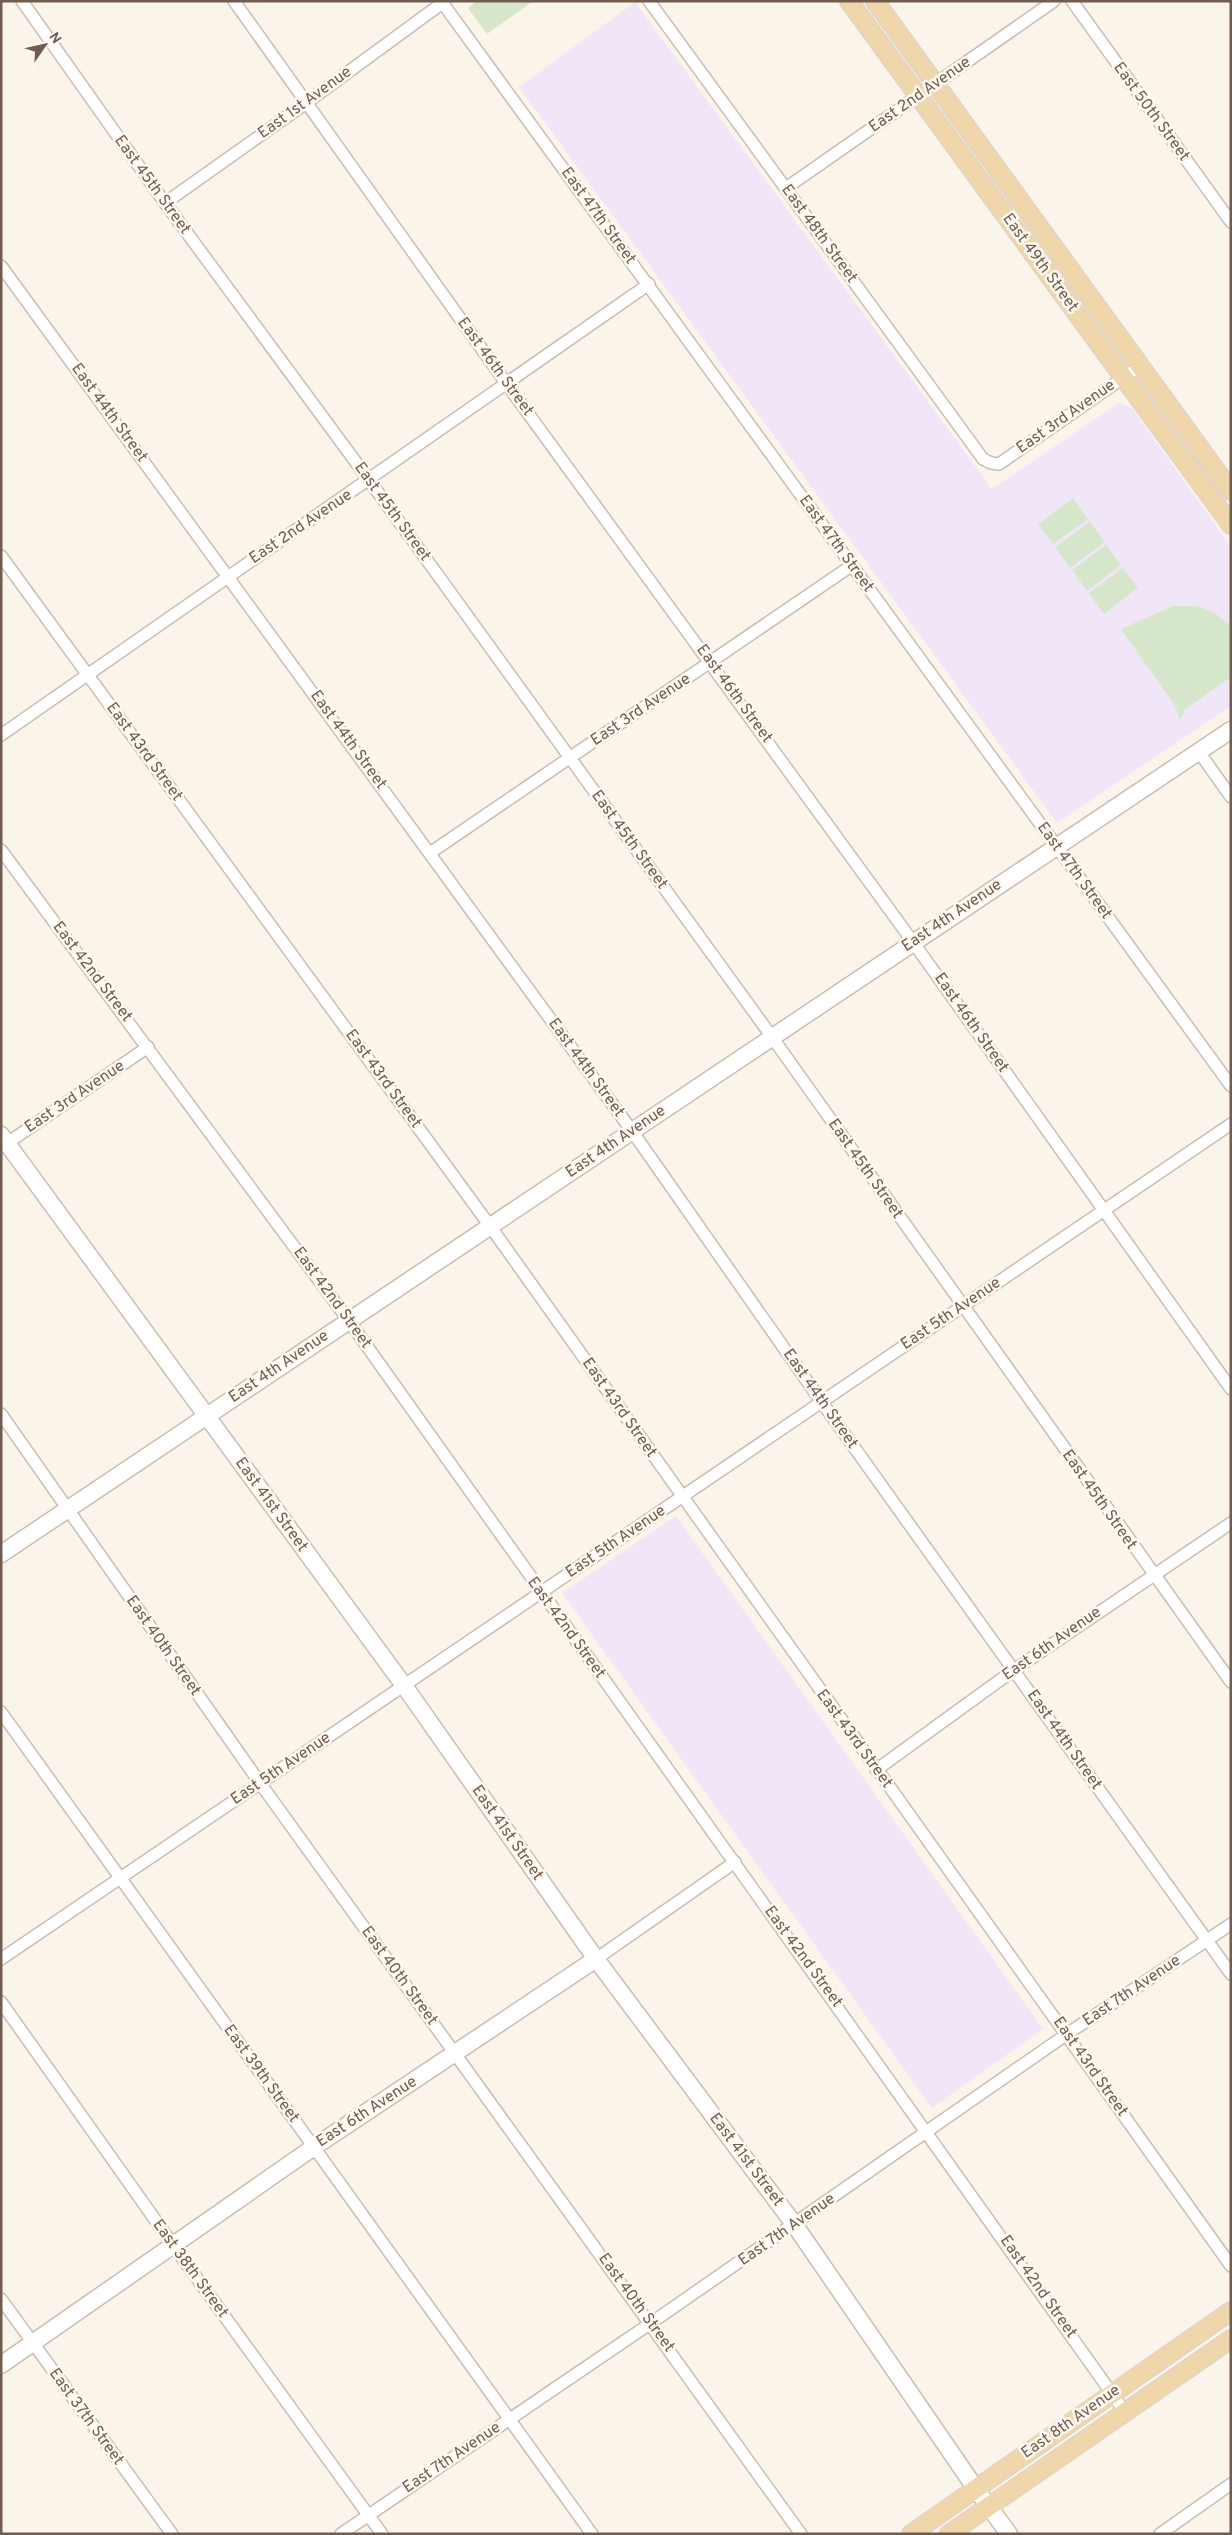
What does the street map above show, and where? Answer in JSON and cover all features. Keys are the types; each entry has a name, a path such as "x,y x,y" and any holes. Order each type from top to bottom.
{"main road":[{"name":"East 49th Street","path":"850,1 1231,525"},
{"name":"East 49th Street","path":"875,1 1231,491"},
{"name":"East 8th Avenue","path":"911,2534 1231,2311"},
{"name":"East 8th Avenue","path":"949,2534 1231,2339"}],"street":[{"name":"East 45th Street","path":"22,1 164,203 369,480 772,1037 1152,1575 1231,1682"},
{"name":"East 46th Street","path":"234,1 506,383 712,662 914,942 1102,1210 1231,1389"},
{"name":"East 48th Street","path":"649,1 983,459 991,464"},
{"name":"East 2nd Avenue","path":"786,188 1054,1"},
{"name":"East 50th Street","path":"1072,1 1231,222"},
{"name":"East 1st Avenue","path":"164,203 306,103 443,2"},
{"name":"East 47th Street","path":"443,2 1231,1086"},
{"name":"East 44th Street","path":"1,266 632,1131 821,1401 1231,1974"},
{"name":"East 2nd Avenue","path":"1,734 649,284"},
{"name":"East 3rd Avenue","path":"991,464 999,464 1140,366"},
{"name":"East 43rd Street","path":"1,556 490,1226 1231,2266"},
{"name":"East 3rd Avenue","path":"430,854 852,566"},
{"name":"East 4th Avenue","path":"1,1554 1231,730"},
{"path":"1199,752 1231,797"},
{"name":"East 42nd Street","path":"1,850 349,1321 540,1592 928,2132 1125,2412"},
{"name":"East 3rd Avenue","path":"3,1142 148,1047"},
{"name":"East 5th Avenue","path":"1,1960 120,1877 405,1687 540,1592 682,1498 821,1401 963,1307 1102,1210 1231,1124"},
{"name":"East 41st Street","path":"3,1142 405,1687 596,1959 794,2224 1009,2534"},
{"name":"East 40th Street","path":"1,1414 68,1508 88,1541 260,1783 651,2323 801,2534"},
{"name":"East 6th Avenue","path":"876,1770 1014,1670 1231,1523"},
{"name":"East 39th Street","path":"1,1712 592,2534"},
{"name":"East 6th Avenue","path":"1,2365 314,2147 456,2054 735,1862"},
{"name":"East 7th Avenue","path":"342,2534 368,2514 510,2420 928,2132 1067,2034 1231,1924"},
{"name":"East 38th Street","path":"1,2002 173,2245 382,2534"},
{"name":"East 37th Street","path":"1,2299 172,2534"},
{"path":"1160,2534 1231,2484"}],"shaded area":[{"path":"635,2 992,489 1119,403 1132,408 1231,547 1231,706 1057,823 519,87"},
{"path":"676,1516 1043,2029 932,2108 562,1593"}],"green space":[{"path":"477,1 533,1 487,34 468,8"},
{"path":"1073,498 1088,519 1053,544 1038,524"},
{"path":"1090,522 1105,542 1070,568 1055,547"},
{"path":"1106,545 1121,565 1087,591 1072,570"},
{"path":"1123,568 1138,588 1104,614 1089,593"},
{"path":"1173,606 1198,607 1211,611 1231,626 1231,677 1184,710 1183,716 1179,719 1176,707 1121,629"}]}
